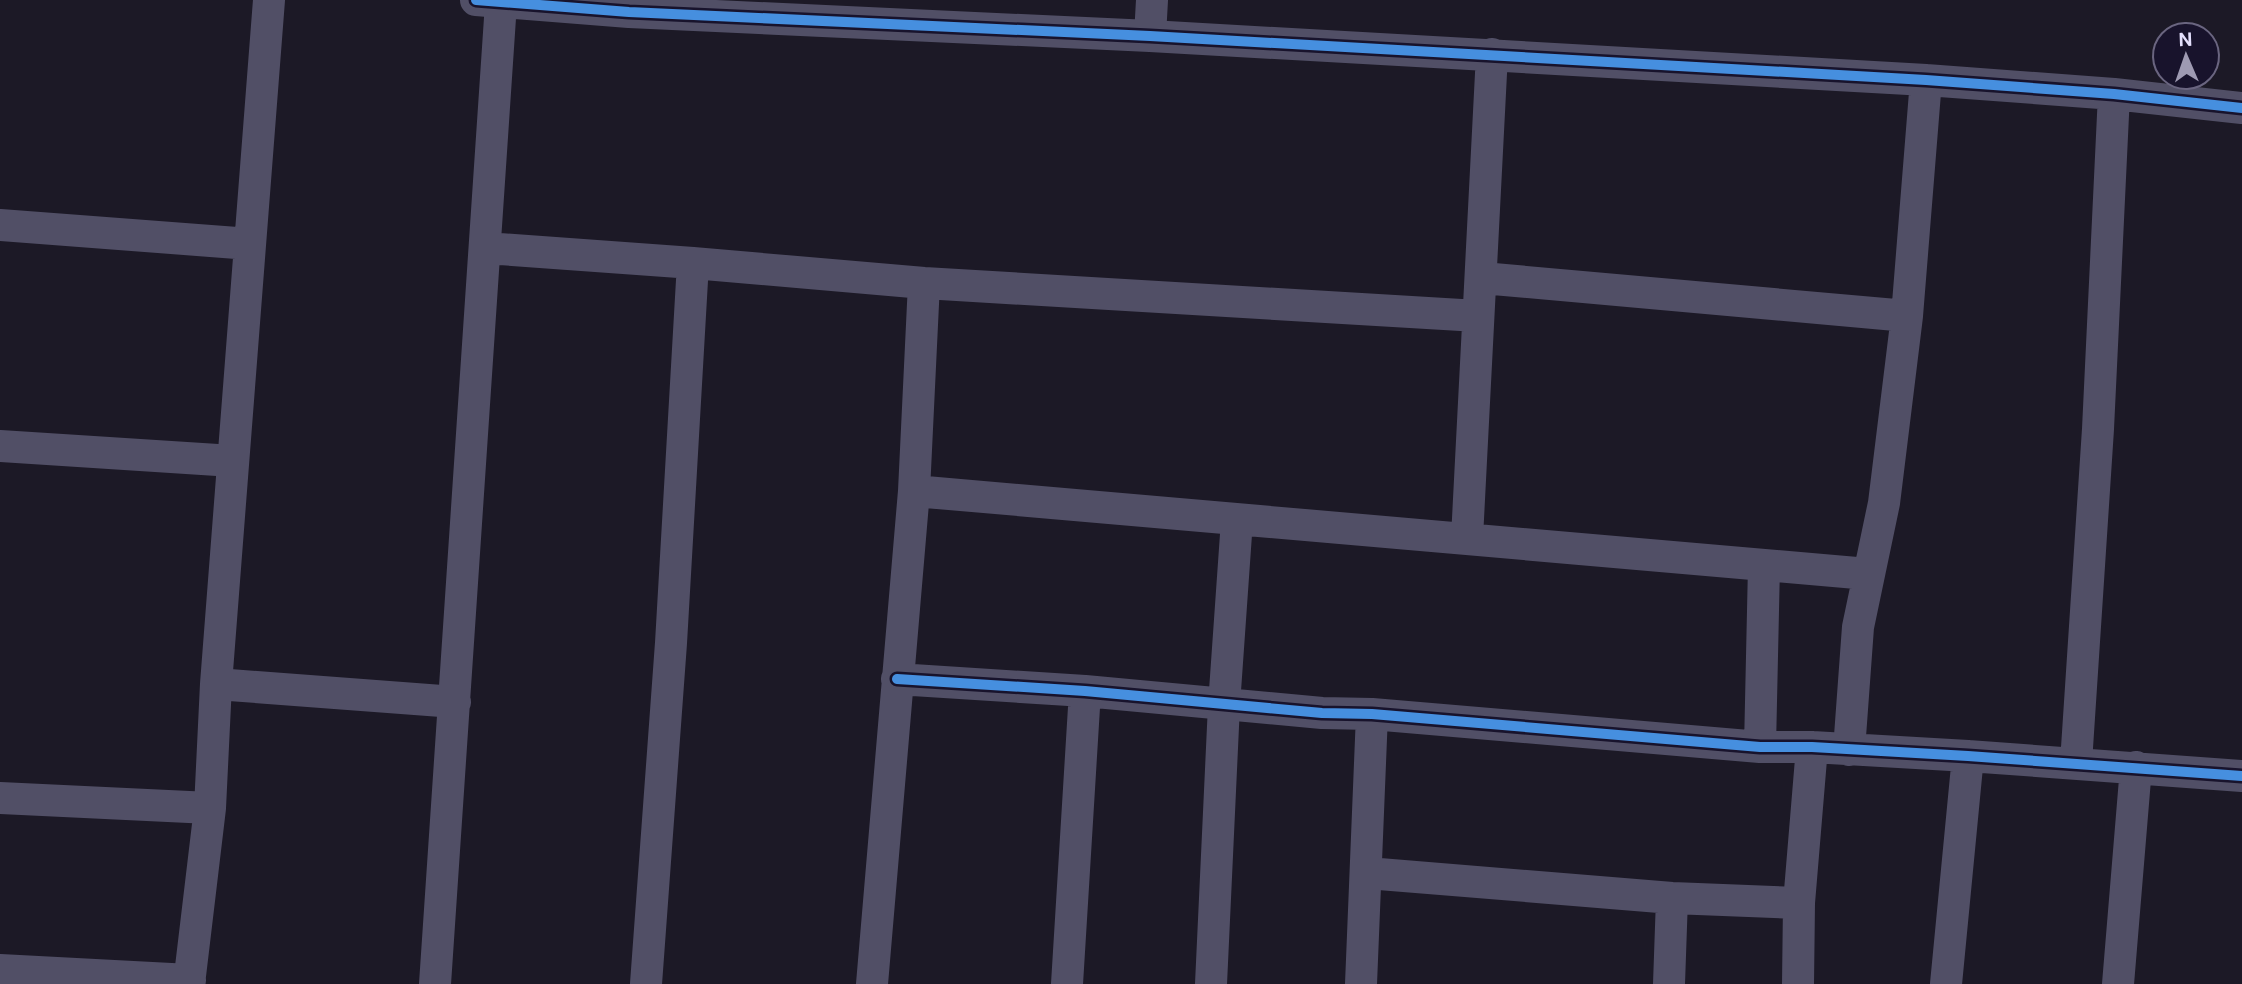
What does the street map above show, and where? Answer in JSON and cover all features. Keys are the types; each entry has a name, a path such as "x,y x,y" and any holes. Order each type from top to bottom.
{"street":[{"path":"0,970 189,982 209,808 216,684 269,0"},
{"path":"1150,36 1152,0"},
{"path":"435,984 486,248 489,1 629,6 1926,80 2114,94 2242,108"},
{"path":"1467,538 1492,54"},
{"path":"1849,750 1858,627 1884,503 1907,316 1926,80"},
{"path":"2076,763 2098,429 2114,94"},
{"path":"0,225 250,244"},
{"path":"486,248 924,283 1478,316"},
{"path":"646,984 671,643 693,263"},
{"path":"1482,278 1907,316"},
{"path":"872,984 914,491 924,283"},
{"path":"0,446 233,461"},
{"path":"914,491 1868,574"},
{"path":"1211,984 1224,705 1237,520"},
{"path":"1760,747 1764,565"},
{"path":"897,679 1085,691 1224,705 1372,714 1760,747 1812,747 1968,756 2242,776"},
{"path":"216,684 455,702"},
{"path":"1067,984 1085,691"},
{"path":"1361,984 1372,714"},
{"path":"1798,984 1799,903 1812,747"},
{"path":"1946,984 1968,756"},
{"path":"2118,984 2136,767"},
{"path":"0,798 209,808"},
{"path":"1367,873 1672,898 1799,903"},
{"path":"1669,984 1672,898"}],"cycle path":[{"path":"476,0 629,12 1150,36 1926,80 2114,94 2242,108"},
{"path":"897,679 1085,691 1322,713 1372,714 1760,747 1812,747 1968,756 2242,776"}]}
